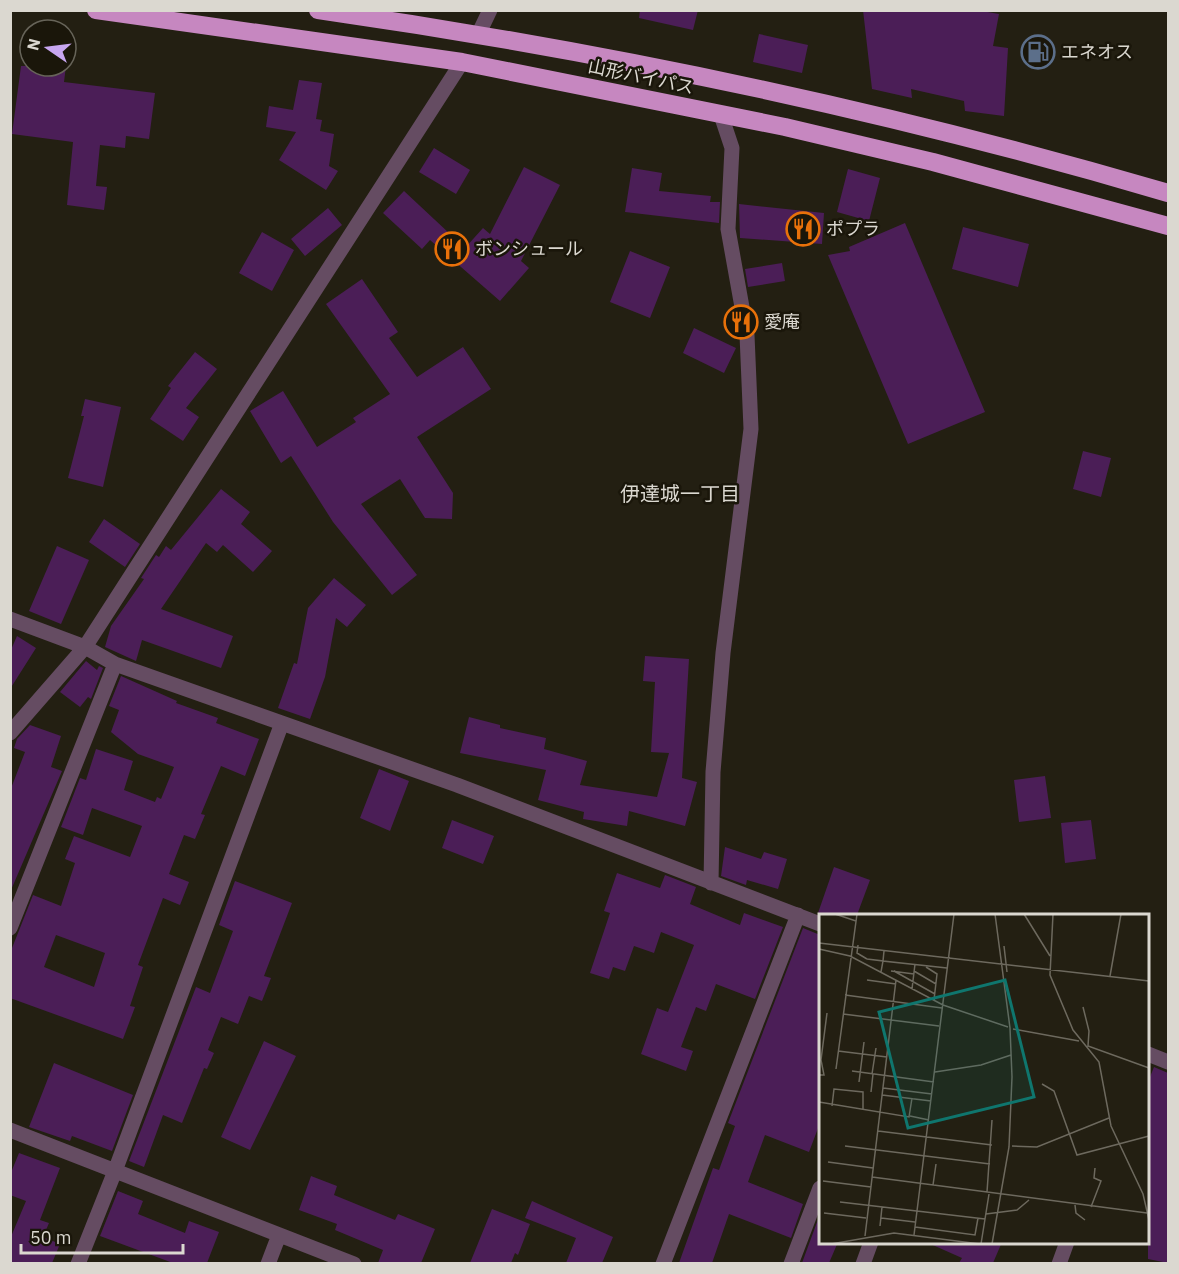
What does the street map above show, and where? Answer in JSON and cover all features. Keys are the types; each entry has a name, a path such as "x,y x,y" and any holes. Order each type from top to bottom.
{"highway":[{"name":"山形バイパス","path":"96,10 462,62 721,115 933,162 1168,226"},
{"name":"山形バイパス","path":"318,10 479,33 696,75 950,134 1168,193"}],"lane":[{"path":"479,33 490,10"},
{"path":"10,734 18,714 85,647 462,62"},
{"path":"711,883 713,772 723,653 751,429 747,335 728,229 732,148 721,115"},
{"path":"10,619 85,647 115,664 457,785 819,924"},
{"path":"10,928 115,664"},
{"path":"78,1263 115,1171 282,723"},
{"path":"663,1263 798,915"},
{"path":"1149,1055 1168,1062"},
{"path":"10,1130 354,1263"},
{"path":"791,1263 819,1191"},
{"path":"268,1263 279,1234"},
{"path":"863,1263 870,1244"},
{"path":"1059,1263 1066,1244"}],"building":[{"path":"640,10 698,10 693,30 639,18"},
{"path":"863,10 976,10 999,14 993,46 1008,48 1004,116 965,111 964,101 911,89 912,98 872,89"},
{"path":"759,34 808,45 802,73 753,62"},
{"path":"19,78 64,78 64,82 155,93 149,139 126,136 125,148 100,145 96,186 107,187 104,210 67,205 73,142 12,134"},
{"path":"299,80 322,83 316,119 322,120 320,131 334,134 329,166 338,171 326,190 279,160 296,132 266,127 269,106 293,110"},
{"path":"434,148 470,170 456,194 419,172"},
{"path":"524,167 560,185 521,261 529,268 500,301 430,240 422,249 383,213 404,191 465,248 483,228 490,234"},
{"path":"632,168 662,173 659,191 711,196 710,202 720,202 719,223 625,212"},
{"path":"848,169 880,178 869,221 837,212"},
{"path":"739,204 824,213 822,244 740,238"},
{"path":"328,208 342,225 305,256 291,239"},
{"path":"905,223 985,412 908,444 828,255 850,251 849,247"},
{"path":"963,227 1029,244 1018,287 952,269"},
{"path":"262,232 294,250 272,291 239,273"},
{"path":"630,251 670,267 650,318 610,302"},
{"path":"782,263 785,281 748,287 745,269"},
{"path":"362,279 398,332 389,338 417,377 463,347 491,389 417,437 453,493 452,519 425,518 400,479 361,504 417,575 392,595 333,522 291,456 281,463 250,411 283,391 317,447 356,422 353,418 390,394 326,304"},
{"path":"694,328 736,348 724,373 683,353"},
{"path":"195,352 217,369 186,408 199,417 183,441 150,419 171,388 168,386"},
{"path":"85,399 121,407 103,487 68,478 84,416 81,416"},
{"path":"1083,451 1111,458 1101,497 1073,489"},
{"path":"221,489 250,512 241,524 272,551 253,572 223,545 217,552 206,543 161,609 233,636 221,668 142,640 136,661 105,647 111,626 144,579 141,578 156,555 159,557 166,546 171,550"},
{"path":"104,519 140,544 125,567 89,542"},
{"path":"57,546 89,560 61,624 29,611"},
{"path":"334,578 366,605 347,627 336,618 325,677 310,719 278,708 294,663 297,664 308,608"},
{"path":"17,636 36,648 10,689 10,652"},
{"path":"645,656 689,659 682,778 697,782 685,826 629,811 627,826 583,819 584,812 538,800 546,770 460,753 469,717 500,725 500,728 546,738 544,749 587,761 580,785 657,797 669,753 651,752 655,682 643,681"},
{"path":"86,661 97,670 99,666 103,668 91,699 88,697 80,707 60,692"},
{"path":"121,676 177,701 176,703 218,718 216,723 259,739 245,776 221,766 201,814 205,815 195,839 184,835 169,874 189,882 180,905 163,898 138,965 143,967 130,1006 135,1007 123,1039 10,998 10,953 33,895 61,906 75,863 65,859 74,836 130,857 142,826 92,808 83,835 61,827 80,778 86,780 96,749 133,761 124,790 155,802 157,797 161,799 174,767 138,754 111,732 119,710 109,706","holes":["56,935 105,953 94,987 44,967"]},
{"path":"30,725 61,736 51,767 62,771 11,890 10,791 25,752 14,748 17,739"},
{"path":"379,769 409,781 390,831 360,818"},
{"path":"1045,776 1051,818 1019,822 1014,780"},
{"path":"452,820 494,836 483,864 442,848"},
{"path":"1091,820 1096,859 1065,863 1061,823"},
{"path":"725,847 761,859 764,852 787,859 778,889 747,880 746,885 721,876"},
{"path":"834,867 870,880 857,914 818,913"},
{"path":"617,873 660,888 665,875 696,887 690,904 740,925 744,913 783,927 755,999 716,984 706,1011 696,1007 681,1047 693,1051 686,1071 641,1054 657,1008 668,1012 694,945 661,932 654,953 634,946 625,971 613,967 609,979 590,973 610,913 604,911"},
{"path":"235,881 292,903 264,976 271,978 262,1001 249,996 238,1024 221,1017 208,1050 214,1053 207,1069 204,1068 182,1123 163,1115 144,1167 129,1161 196,987 210,993 233,931 219,925"},
{"path":"803,928 819,935 819,1126 809,1152 765,1135 748,1182 803,1204 791,1238 729,1214 712,1263 679,1263 713,1168 719,1170 735,1126 728,1123"},
{"path":"264,1041 296,1056 250,1150 221,1137"},
{"path":"54,1063 133,1095 112,1151 72,1136 70,1141 29,1127"},
{"path":"1154,1067 1168,1073 1168,1263 1148,1259 1149,1080"},
{"path":"19,1153 60,1168 40,1220 49,1223 43,1237 60,1244 52,1263 10,1263 10,1239 26,1201 10,1195 10,1175"},
{"path":"311,1176 337,1186 334,1195 395,1220 398,1214 435,1229 421,1263 378,1263 383,1250 335,1230 337,1224 299,1210"},
{"path":"118,1191 143,1201 138,1214 185,1233 189,1221 219,1232 207,1263 173,1263 100,1236"},
{"path":"532,1201 613,1237 602,1263 566,1263 576,1238 525,1218"},
{"path":"492,1209 530,1224 518,1255 515,1253 511,1263 470,1263"},
{"path":"819,1217 819,1244 837,1244 829,1263 802,1263"},
{"path":"930,1244 1001,1244 993,1263 959,1263 962,1258"}],"place":[{"name":"エネオス","path":"1038,52"},
{"name":"ポプラ","path":"803,229"},
{"name":"ボンシュール","path":"452,249"},
{"name":"愛庵","path":"741,322"}],"district":[{"name":"伊達城一丁目","path":"680,494"}]}
